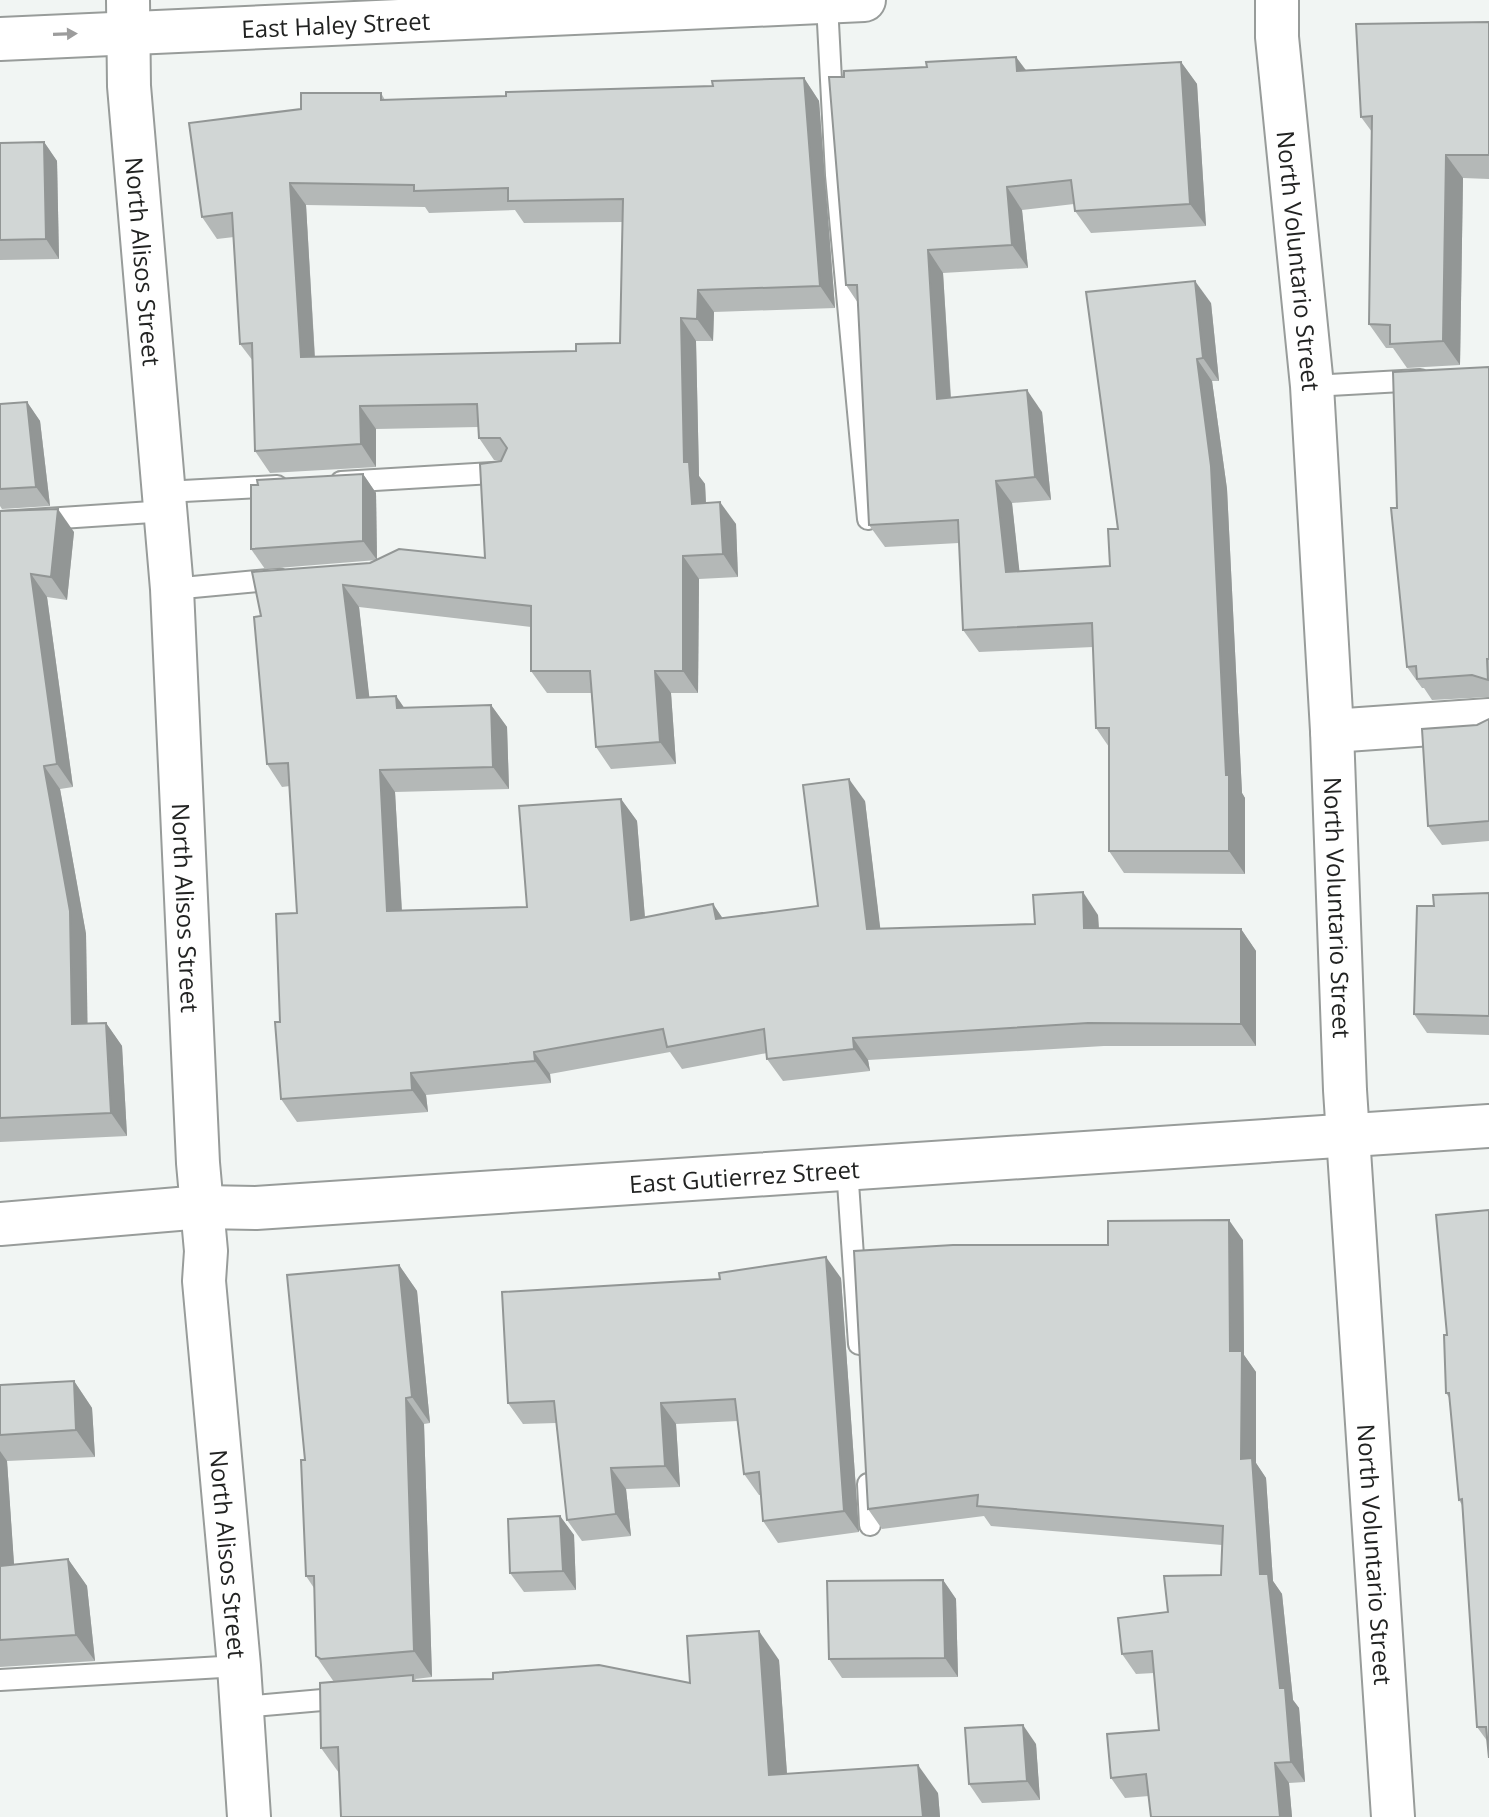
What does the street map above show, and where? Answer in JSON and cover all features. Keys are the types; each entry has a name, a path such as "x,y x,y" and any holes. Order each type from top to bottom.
{"street":[{"name":"North Voluntario Street","path":"1277,0 1277,37 1312,386 1332,731 1345,1090 1351,1137 1393,1817"},
{"name":"East Haley Street","path":"0,39 129,17 826,2"},
{"name":"North Alisos Street","path":"129,17 129,86 172,589 204,1281 239,1666 249,1817"},
{"path":"1332,731 1489,720"},
{"name":"East Gutierrez Street","path":"0,1224 202,1207 256,1208 1489,1126"}],"lane":[{"path":"826,2 836,175 868,519"},
{"path":"1312,386 1445,378"},
{"path":"322,483 510,472"},
{"path":"0,522 291,485"},
{"path":"172,589 298,577"},
{"path":"847,1168 861,1372"},
{"path":"866,1459 870,1525"},
{"path":"0,1680 239,1666"},
{"path":"242,1707 366,1696"}],"building":[{"path":"1489,22 1489,155 1446,155 1443,341 1390,344 1390,325 1369,324 1372,116 1361,117 1356,24"},
{"path":"1016,57 1017,71 1181,62 1190,204 1075,211 1071,180 1007,187 1012,245 928,250 937,399 1027,390 1035,477 996,481 1006,572 1110,566 1108,529 1118,529 1086,292 1195,281 1203,358 1197,359 1211,466 1226,775 1229,775 1229,851 1109,851 1109,728 1096,728 1092,623 963,630 958,520 869,525 857,285 846,285 829,77 844,77 844,71 927,67 926,62"},
{"path":"804,78 820,286 698,290 697,319 681,318 684,462 689,462 692,504 720,502 723,554 683,556 683,671 655,671 660,742 596,747 590,671 531,671 531,606 343,585 357,698 396,696 397,708 491,705 493,767 380,770 387,911 527,907 519,806 621,799 631,920 713,904 716,919 818,906 803,785 849,779 867,929 1035,924 1033,895 1083,892 1084,928 1241,929 1241,1024 1088,1023 853,1038 854,1049 767,1059 764,1029 667,1047 663,1029 534,1052 535,1061 411,1073 412,1090 281,1099 275,1022 280,1022 276,914 297,913 288,763 267,764 254,617 261,616 252,572 370,563 399,549 485,558 480,464 501,461 507,448 500,438 479,438 477,404 360,406 361,444 255,451 252,343 240,344 232,213 202,217 189,123 301,109 301,93 381,93 381,100 506,96 506,92 713,86 712,81","holes":["290,183 414,185 414,191 508,188 508,201 623,199 620,343 576,344 576,351 301,357"]},
{"path":"44,142 46,239 0,240 0,143"},
{"path":"1489,367 1488,680 1472,675 1417,679 1416,666 1407,667 1391,508 1397,508 1393,372"},
{"path":"27,402 36,487 0,489 0,404"},
{"path":"363,474 363,541 251,549 251,485 258,485 257,480"},
{"path":"58,509 51,577 31,574 57,764 44,766 70,911 72,1024 106,1023 111,1113 0,1118 0,511"},
{"path":"1489,719 1489,821 1428,826 1422,729 1477,725"},
{"path":"1489,893 1489,1016 1414,1014 1417,906 1434,906 1433,895"},
{"path":"1489,1210 1489,1758 1486,1727 1477,1727 1462,1499 1459,1500 1449,1393 1446,1393 1444,1335 1447,1335 1436,1215"},
{"path":"1229,1220 1230,1351 1242,1351 1241,1459 1252,1458 1260,1574 1268,1574 1280,1688 1285,1688 1291,1762 1275,1763 1280,1817 1151,1817 1146,1774 1111,1778 1107,1734 1159,1730 1152,1651 1122,1654 1118,1618 1168,1612 1164,1576 1221,1575 1223,1526 977,1506 978,1495 868,1509 854,1251 953,1245 1108,1245 1108,1221"},
{"path":"826,1257 844,1511 763,1521 759,1472 744,1474 735,1399 661,1403 665,1466 611,1468 616,1514 567,1520 554,1401 508,1403 502,1292 720,1279 719,1273"},
{"path":"399,1265 412,1397 406,1398 414,1651 321,1659 316,1656 314,1576 306,1576 301,1460 305,1460 287,1275"},
{"path":"74,1381 76,1430 0,1435 0,1385"},
{"path":"560,1516 563,1571 510,1573 508,1519"},
{"path":"68,1559 76,1635 0,1640 0,1566"},
{"path":"943,1580 945,1658 829,1659 827,1581"},
{"path":"759,1631 769,1775 918,1765 923,1817 341,1817 338,1747 321,1748 320,1683 413,1675 413,1681 493,1679 493,1673 599,1665 690,1683 687,1636"},
{"path":"1023,1725 1027,1781 969,1784 965,1728"}]}
